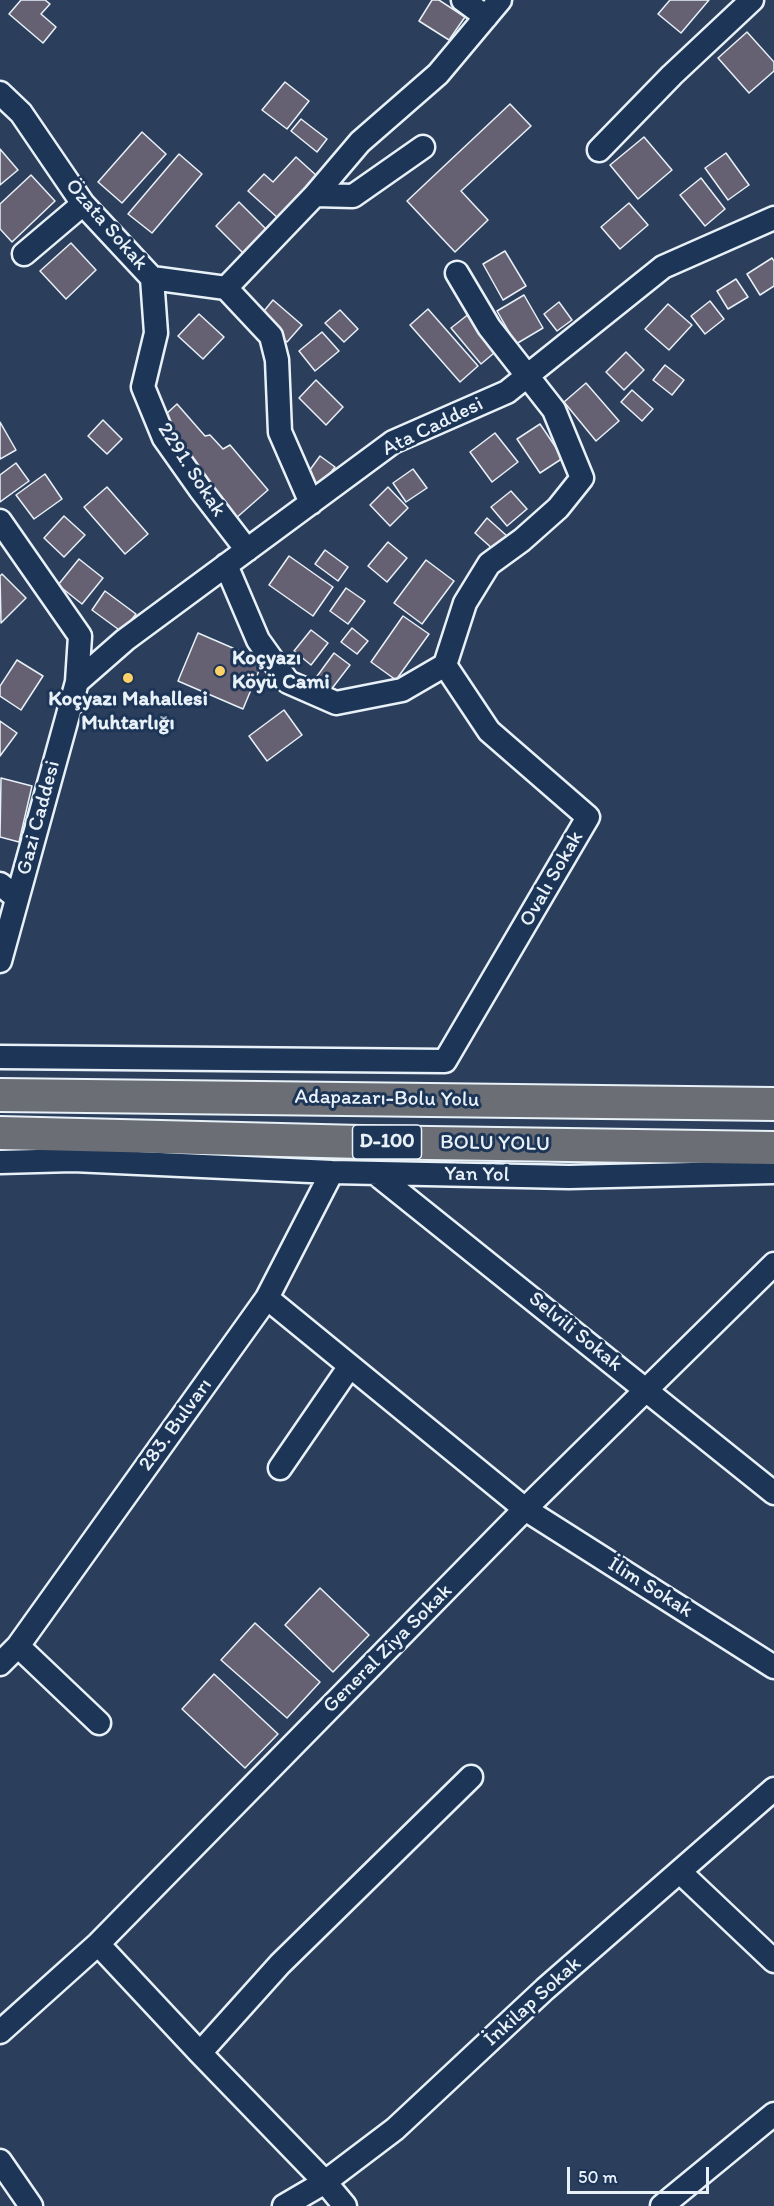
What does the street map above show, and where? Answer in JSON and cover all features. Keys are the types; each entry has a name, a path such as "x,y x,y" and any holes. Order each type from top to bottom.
{"highway":[{"name":"Adapazarı-Bolu Yolu","path":"0,1095 774,1104"},
{"name":"BOLU YOLU","path":"0,1133 361,1142 774,1148"}],"street":[{"path":"311,503 280,432 278,360 271,336 226,288 315,195 360,142 438,74 493,9 463,0"},
{"path":"599,150 672,75 752,0"},
{"name":"Özata Sokak","path":"0,93 21,113 83,204 152,278 226,288"},
{"path":"315,195 353,196 423,147"},
{"path":"24,254 83,204"},
{"name":"Ata Caddesi","path":"77,682 125,640 393,442 507,392 663,267 774,218"},
{"path":"226,565 258,640 288,682 336,703 402,690 445,665 465,603 489,564 522,540 558,508 582,478 554,410 489,327 457,273"},
{"name":"2291. Sokak","path":"152,278 156,333 143,387 165,438 200,489 247,550"},
{"path":"0,521 80,636 125,640"},
{"name":"Gazi Caddesi","path":"0,961 9,891 77,682 80,636"},
{"name":"Ovalı Sokak","path":"0,1057 446,1061 588,817 489,731 445,665"},
{"name":"Yan Yol","path":"0,1162 73,1160 332,1172 569,1177 774,1172"},
{"name":"283. Bulvarı","path":"0,1664 18,1646 267,1298 332,1172"},
{"name":"Selvili Sokak","path":"375,1173 774,1493"},
{"name":"General Ziya Sokak","path":"0,2032 98,1944 525,1509 774,1264"},
{"name":"İlim Sokak","path":"267,1298 525,1509 774,1666"},
{"path":"280,1468 350,1366"},
{"path":"18,1646 99,1723"},
{"path":"200,2053 280,1964 471,1777"},
{"name":"İnkilap Sokak","path":"284,2206 325,2182 395,2129 545,1989 774,1789"},
{"path":"680,1872 774,1961"},
{"path":"98,1944 325,2182 345,2206"},
{"path":"676,2202 774,2114"},
{"path":"0,2161 31,2206"}],"building":[{"path":"21,0 45,0 50,4 41,14 56,27 43,43 9,14"},
{"path":"432,0 439,0 465,17 449,40 419,21"},
{"path":"670,0 709,0 681,33 658,14"},
{"path":"747,32 774,62 774,71 749,93 718,58"},
{"path":"285,82 309,101 287,129 262,110"},
{"path":"510,104 531,126 461,191 488,220 455,252 407,201"},
{"path":"301,119 327,139 317,152 291,131"},
{"path":"142,132 166,154 122,203 98,182"},
{"path":"644,137 672,170 638,199 610,165"},
{"path":"0,149 18,170 0,185"},
{"path":"726,153 749,185 728,200 705,168"},
{"path":"179,154 202,174 152,233 128,214"},
{"path":"296,157 317,176 279,219 248,191 264,174 273,182"},
{"path":"31,175 55,201 12,242 0,229 0,204"},
{"path":"701,178 725,209 705,226 680,195"},
{"path":"239,202 267,230 243,253 216,226"},
{"path":"629,203 648,225 620,249 601,227"},
{"path":"71,243 96,270 66,299 40,271"},
{"path":"505,251 526,286 503,300 483,264"},
{"path":"772,258 774,286 760,295 747,274"},
{"path":"736,279 748,297 728,309 717,291"},
{"path":"524,295 543,328 516,344 497,311"},
{"path":"273,300 302,325 287,342 259,317"},
{"path":"710,301 724,319 705,334 691,316"},
{"path":"559,302 572,320 557,331 544,314"},
{"path":"668,304 692,325 669,350 645,329"},
{"path":"428,309 478,366 460,382 410,325"},
{"path":"340,310 358,329 344,342 325,323"},
{"path":"470,313 500,348 481,364 451,328"},
{"path":"199,314 224,337 203,359 178,336"},
{"path":"322,332 339,351 315,371 299,351"},
{"path":"626,352 644,370 624,390 606,372"},
{"path":"665,365 684,380 672,395 653,380"},
{"path":"316,380 343,407 326,425 299,398"},
{"path":"586,383 619,421 596,441 564,402"},
{"path":"632,390 653,409 642,421 621,402"},
{"path":"177,404 205,436 210,435 223,449 230,445 268,490 235,519 170,433 165,415"},
{"path":"103,420 122,439 107,454 88,436"},
{"path":"0,422 16,450 0,459"},
{"path":"540,424 563,458 540,473 517,439"},
{"path":"495,433 518,462 492,482 470,452"},
{"path":"320,456 335,467 318,489 304,478"},
{"path":"16,463 29,481 0,502 0,475"},
{"path":"413,469 427,488 406,502 393,483"},
{"path":"45,474 62,499 34,519 16,495"},
{"path":"107,487 148,534 125,554 84,507"},
{"path":"388,487 408,508 390,526 370,505"},
{"path":"511,491 527,509 507,526 491,507"},
{"path":"64,516 85,535 64,557 44,538"},
{"path":"487,518 507,536 494,550 475,533"},
{"path":"388,542 407,558 387,582 368,566"},
{"path":"325,550 348,567 338,581 315,564"},
{"path":"289,556 333,587 313,616 269,585"},
{"path":"79,559 103,578 82,604 58,585"},
{"path":"426,560 454,581 422,624 394,603"},
{"path":"2,574 26,598 1,623 0,576"},
{"path":"346,588 365,601 348,624 330,611"},
{"path":"105,591 136,614 122,632 92,610"},
{"path":"403,616 429,634 396,680 371,662"},
{"path":"352,628 368,641 357,654 341,642"},
{"path":"311,630 328,643 311,665 294,651"},
{"name":"Koçyazı Köyü Cami","path":"198,633 263,661 243,709 178,681"},
{"path":"334,653 350,665 330,691 315,679"},
{"path":"17,660 43,676 21,710 0,696 0,686"},
{"path":"284,710 302,735 267,761 249,736"},
{"path":"0,721 17,733 0,756"},
{"path":"1,778 32,786 19,842 0,837"},
{"path":"320,1588 369,1635 333,1672 285,1625"},
{"path":"255,1623 320,1682 287,1718 221,1660"},
{"path":"214,1674 278,1734 245,1768 182,1709"}],"place":[{"name":"Koçyazı Köyü Cami","path":"220,671"},
{"name":"Koçyazı Mahallesi Muhtarlığı","path":"128,678"}]}
